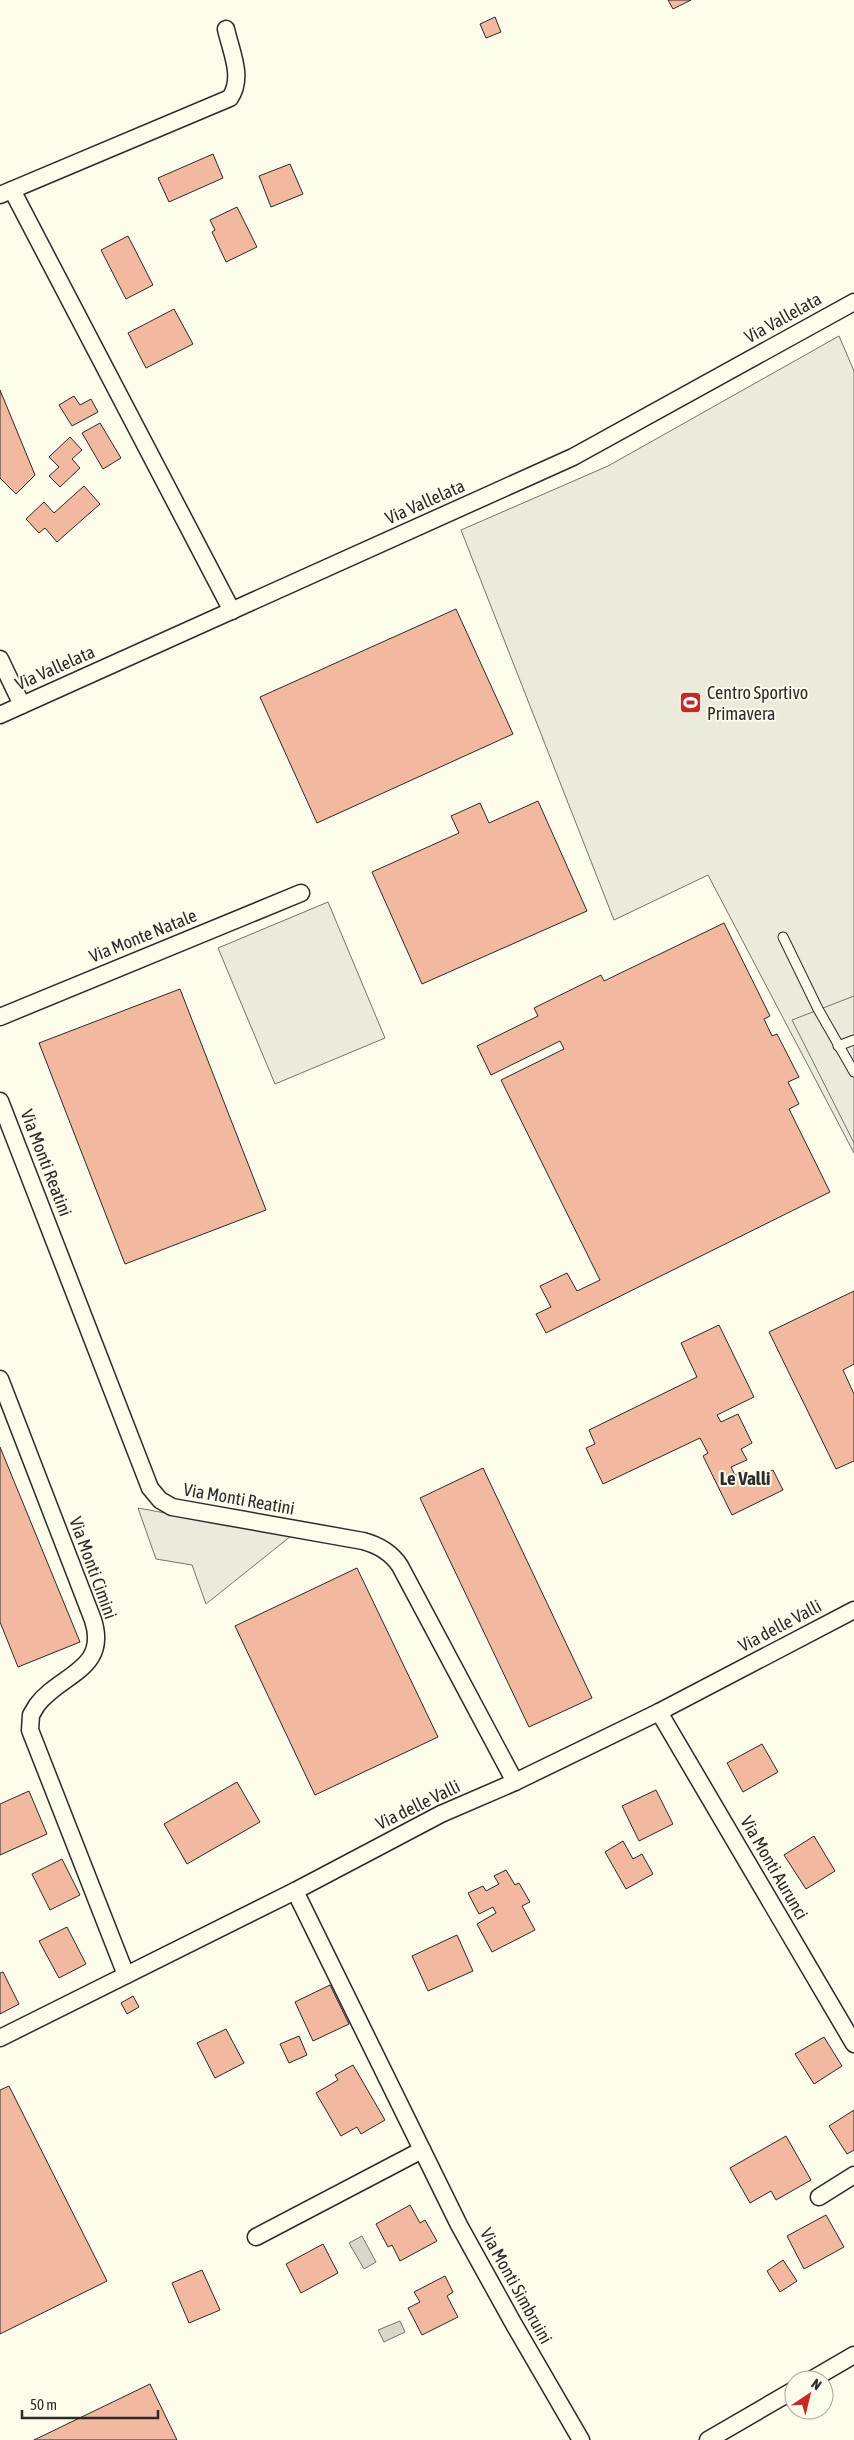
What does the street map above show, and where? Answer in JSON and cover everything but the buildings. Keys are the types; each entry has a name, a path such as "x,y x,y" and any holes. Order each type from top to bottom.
{"street":[{"path":"226,29 238,79 236,88 230,98 6,192 232,611"},
{"name":"Via Vallelata","path":"0,715 573,457 854,302"},
{"path":"0,659 22,706"},
{"name":"Via Monte Natale","path":"0,1017 301,893"},
{"name":"Via Monti Reatini","path":"0,1101 154,1495 172,1508 363,1541 377,1546 392,1555 400,1566 515,1782"},
{"name":"Via Monti Cimini","path":"0,1379 93,1620 97,1640 95,1652 88,1662 37,1705 31,1715 30,1730 126,1975"},
{"name":"Via delle Valli","path":"0,2038 295,1891 441,1814 515,1782 659,1712 854,1610"},
{"name":"Via Monti Aurunci","path":"659,1712 854,2044"},
{"name":"Via Monti Simbruini","path":"295,1891 484,2272 581,2440"},
{"path":"256,2237 422,2150"},
{"path":"819,2197 854,2176"},
{"path":"829,2370 854,2355"},
{"path":"708,2440 784,2396"}],"lane":[{"path":"783,937 838,1046 854,1072"},
{"path":"838,1046 854,1040"}],"shaded area":[{"name":"Centro Sportivo Primavera","path":"839,336 854,371 854,1153 708,875 614,920 461,530 608,466"},
{"path":"328,902 385,1038 275,1084 218,948"},
{"path":"854,996 854,1143 792,1020"},
{"path":"138,1508 291,1536 206,1604 192,1565 156,1559"},
{"path":"362,2236 376,2262 364,2269 349,2243"},
{"path":"400,2321 405,2332 384,2342 378,2330"}],"place":[{"name":"Centro Sportivo Primavera","path":"691,703"}],"district":[{"name":"Le Valli","path":"745,1478"}]}
